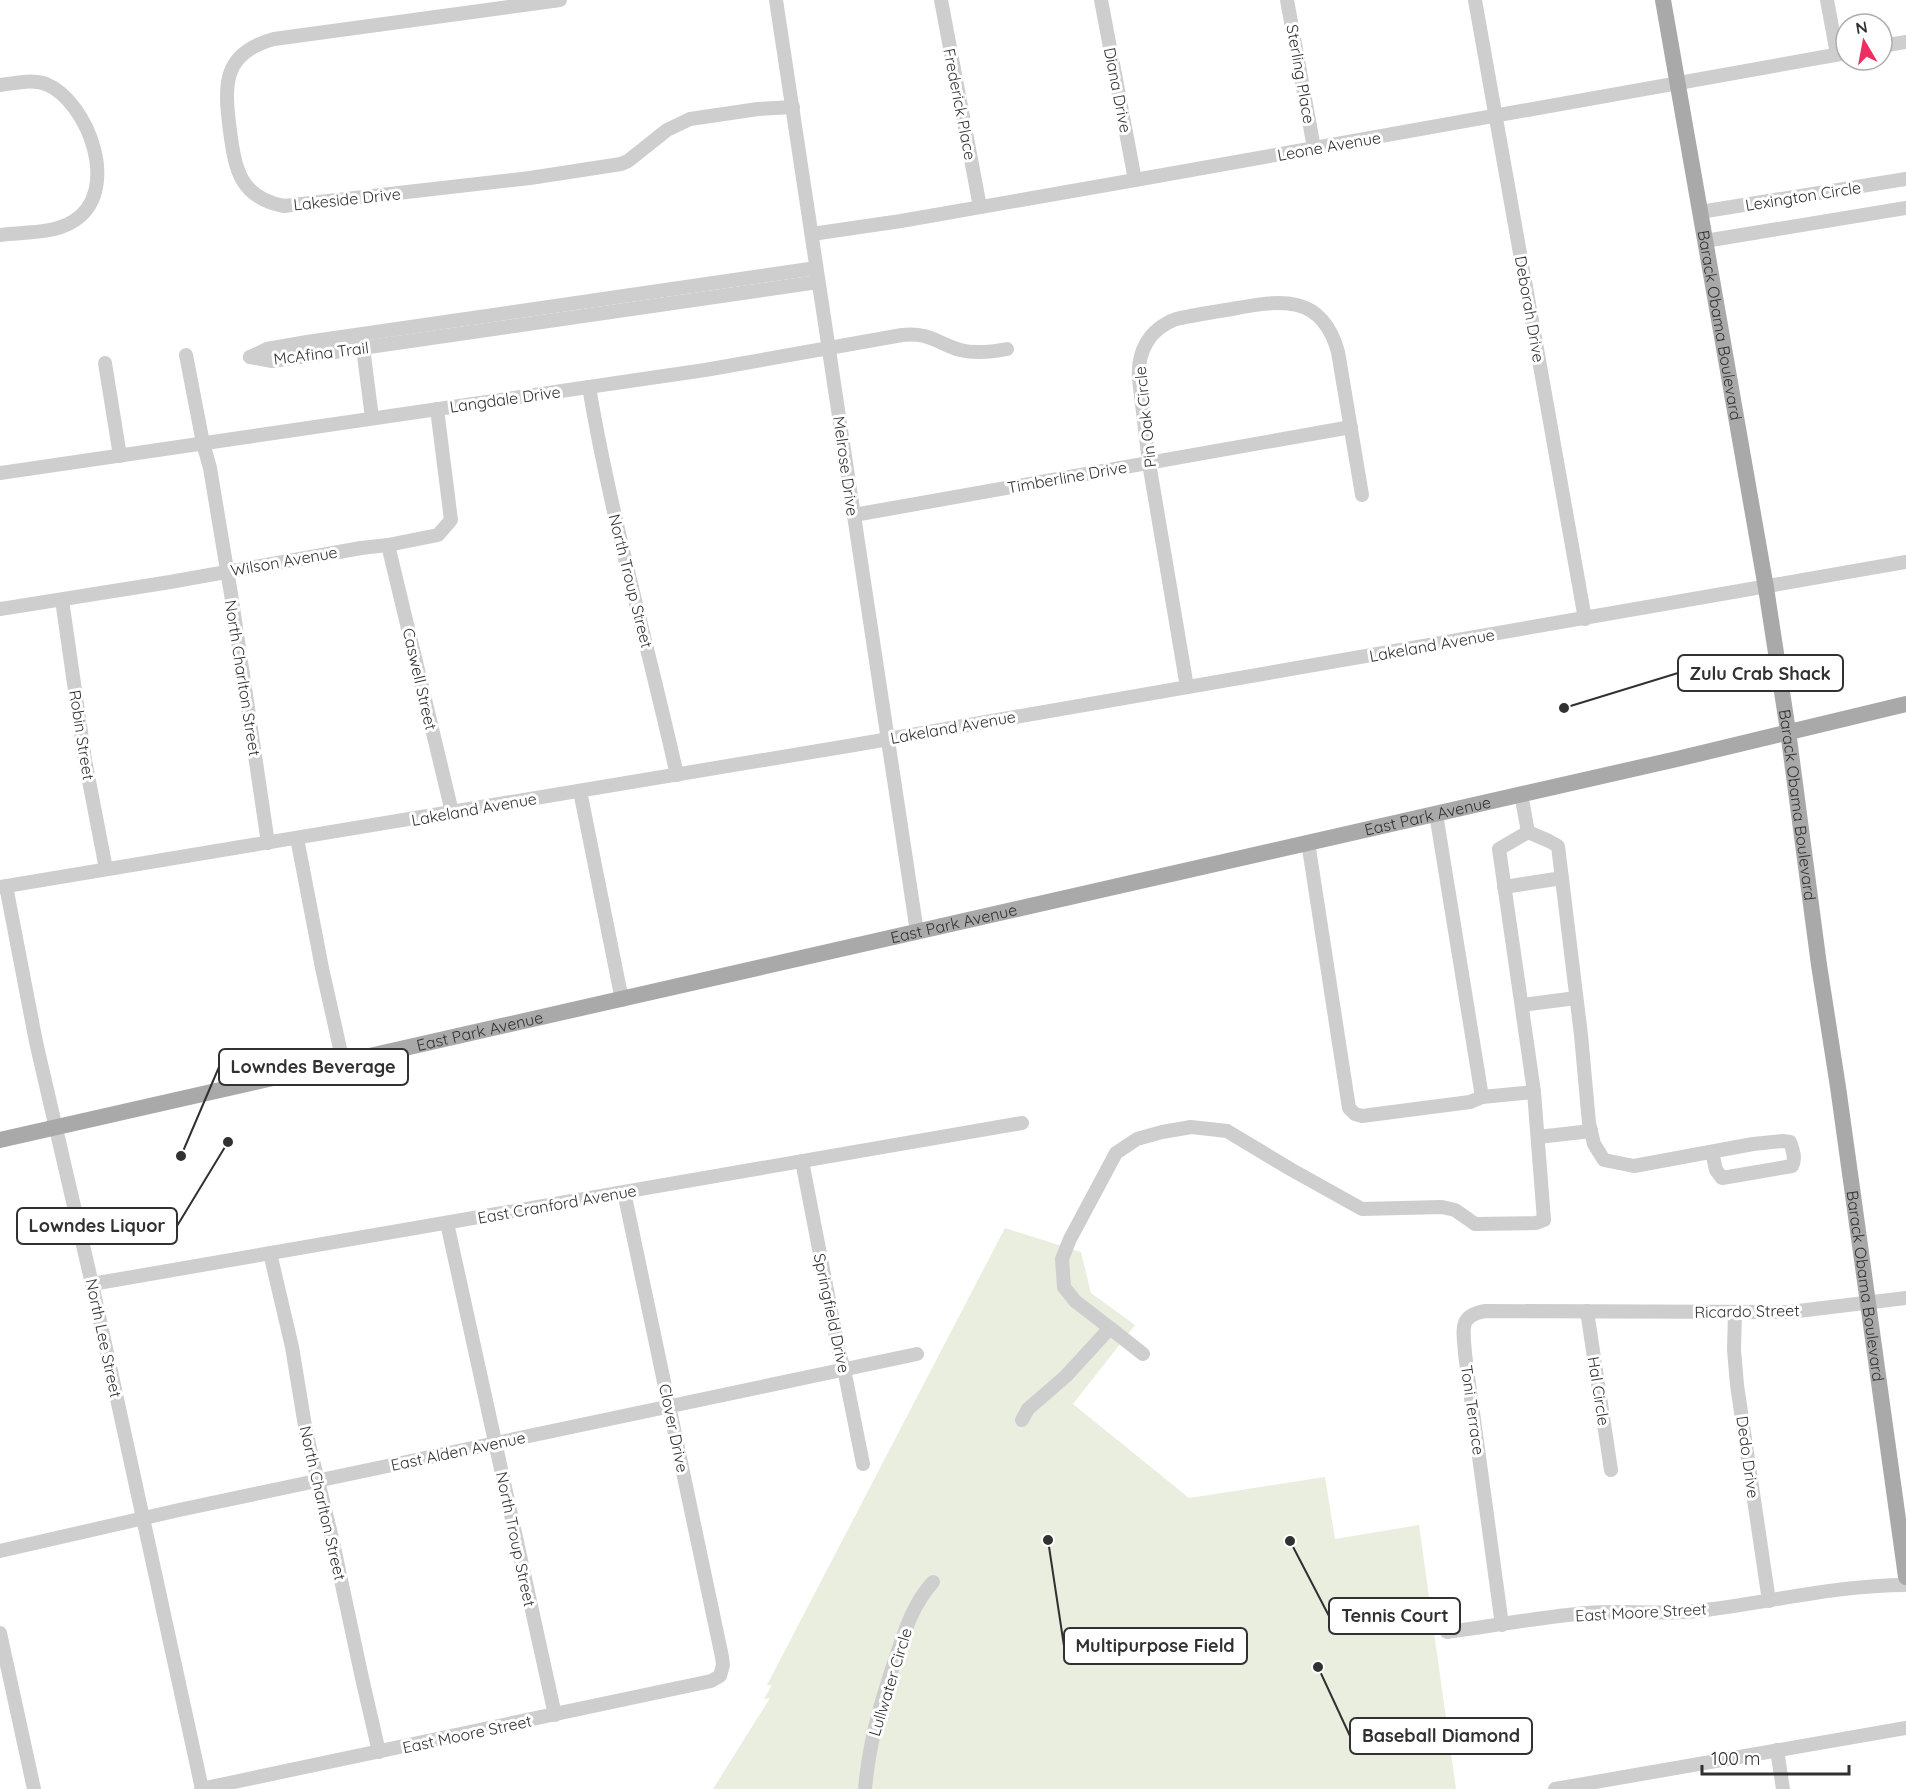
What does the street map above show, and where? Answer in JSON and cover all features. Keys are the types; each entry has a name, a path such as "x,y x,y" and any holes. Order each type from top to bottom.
{"main road":[{"name":"Barack Obama Boulevard","path":"1664,0 1766,588 1788,731 1906,1577"},
{"name":"East Park Avenue","path":"0,1140 1677,759 1906,704"}],"street":[{"name":"Lakeside Drive","path":"560,0 274,39 251,47 234,64 226,96 233,156 240,177 249,189 266,201 284,206 530,178 621,164 628,161 667,129 690,119 793,107"},
{"name":"Melrose Drive","path":"777,0 917,932"},
{"name":"Frederick Place","path":"941,0 980,207"},
{"name":"Diana Drive","path":"1101,0 1135,180"},
{"name":"Sterling Place","path":"1287,0 1314,148"},
{"name":"Deborah Drive","path":"1475,0 1586,619"},
{"path":"1827,0 1834,27"},
{"name":"Leone Avenue","path":"812,234 1135,180 1834,55"},
{"path":"0,84 30,81 47,85 69,102 84,125 98,161 98,170 96,192 92,202 79,217 61,227 0,235"},
{"name":"Lexington Circle","path":"1700,212 1906,179"},
{"path":"1705,241 1906,208"},
{"name":"McAfina Trail","path":"308,349 576,310 634,309 691,301 816,268"},
{"name":"McAfina Trail","path":"576,310 632,295 689,286 818,282"},
{"path":"689,286 691,301"},
{"path":"632,295 634,309"},
{"name":"Pin Oak Circle","path":"1187,687 1149,463 1138,368 1142,351 1158,328 1176,319 1263,303 1290,303 1311,310 1330,330 1338,352 1362,495"},
{"name":"Langdale Drive","path":"0,473 589,387 772,359 829,347 913,334 923,334 960,350 976,352 1007,349"},
{"path":"362,341 372,418"},
{"name":"North Charlton Street","path":"186,355 210,468 249,707 268,843"},
{"path":"105,363 120,456"},
{"name":"North Troup Street","path":"589,387 621,544 642,621 677,775"},
{"name":"Wilson Avenue","path":"0,609 438,535 451,520 437,409"},
{"name":"Timberline Drive","path":"854,515 1351,428"},
{"name":"Caswell Street","path":"387,545 452,812"},
{"name":"Lakeland Avenue","path":"3,886 677,775 1906,562"},
{"name":"Robin Street","path":"62,600 85,760 106,869"},
{"path":"580,791 621,1000"},
{"path":"1521,794 1528,832"},
{"path":"1436,814 1482,1097"},
{"path":"1528,832 1558,846 1594,1144 1604,1160 1634,1166 1753,1144 1783,1141 1790,1142 1794,1162 1792,1166 1722,1178 1716,1170 1712,1152"},
{"path":"1143,1354 1075,1301 1064,1287 1062,1259 1070,1239 1116,1153 1137,1139 1191,1127 1227,1131 1362,1209 1442,1207 1455,1210 1475,1224 1536,1223 1544,1220 1534,1092 1499,849 1528,832"},
{"path":"297,838 321,968 343,1062"},
{"path":"1308,842 1349,1108 1355,1114 1362,1116 1470,1102 1482,1097 1534,1092"},
{"path":"1504,887 1562,878"},
{"name":"North Lee Street","path":"3,886 202,1789"},
{"path":"1522,1005 1576,998"},
{"name":"East Cranford Avenue","path":"92,1284 1022,1123"},
{"path":"1538,1137 1591,1131"},
{"name":"Springfield Drive","path":"802,1161 863,1464"},
{"name":"Clover Drive","path":"624,1192 723,1665"},
{"name":"North Troup Street","path":"447,1223 555,1715"},
{"name":"North Charlton Street","path":"270,1253 292,1347 306,1432 333,1538 380,1752"},
{"name":"Ricardo Street","path":"1587,1311 1790,1312 1906,1298"},
{"name":"Toni Terrace","path":"1502,1625 1463,1324 1467,1317 1486,1311 1587,1311"},
{"name":"Hal Circle","path":"1587,1311 1611,1470"},
{"name":"Dedo Drive","path":"1735,1312 1734,1350 1737,1385 1769,1601"},
{"path":"1022,1420 1028,1409 1066,1376 1110,1328"},
{"name":"East Alden Avenue","path":"0,1551 179,1510 917,1354"},
{"name":"Lullwater Circle","path":"866,1789 869,1750 883,1695 913,1610 933,1582"},
{"name":"East Moore Street","path":"1447,1632 1587,1613 1678,1612 1872,1585 1906,1585"},
{"path":"0,1633 34,1789"},
{"name":"East Moore Street","path":"202,1789 711,1682 720,1676 723,1665"},
{"path":"1555,1789 1906,1728"},
{"path":"1777,1750 1783,1789"}],"shaded area":[{"path":"1005,1228 1081,1252 1091,1293 1135,1325 1073,1404 1189,1498 1325,1477 1335,1539 1419,1525 1456,1789 713,1789 770,1698 764,1699 772,1685 767,1685"}],"place":[{"name":"Zulu Crab Shack","path":"1564,708"},
{"name":"Lowndes Liquor","path":"228,1142"},
{"name":"Lowndes Beverage","path":"181,1156"},
{"name":"Multipurpose Field","path":"1048,1540"},
{"name":"Tennis Court","path":"1290,1541"},
{"name":"Baseball Diamond","path":"1318,1667"}]}
